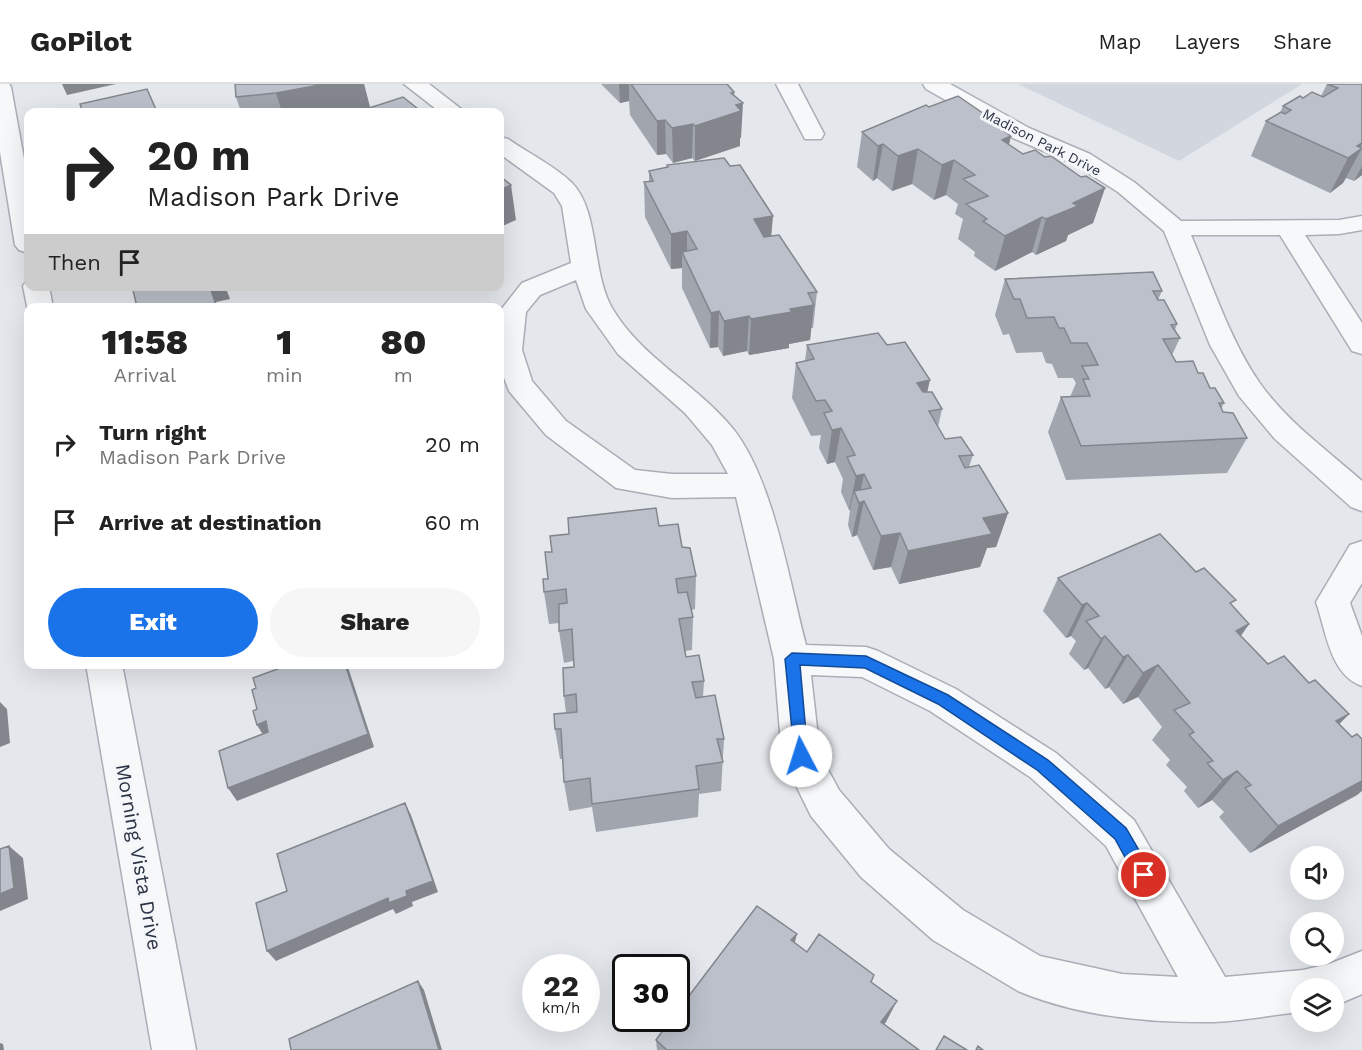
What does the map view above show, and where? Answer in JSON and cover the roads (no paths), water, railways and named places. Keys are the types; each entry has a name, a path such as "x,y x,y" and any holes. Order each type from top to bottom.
{"street":[{"path":"415,84 448,108"},
{"path":"787,84 813,134"},
{"name":"Madison Park Drive","path":"934,84 1021,133 1082,159 1126,187 1175,228 1224,345 1249,389 1286,432 1362,499"},
{"path":"0,87 24,222"},
{"path":"504,147 563,188 574,206 585,267 599,309 622,340 696,406 724,439 749,485 792,659 801,756 825,802 875,863 948,926 1033,976 1122,996 1214,1000 1290,991"},
{"path":"1175,228 1338,227 1362,223"},
{"path":"1288,227 1362,345"},
{"path":"585,267 531,289 513,311 508,350 519,384 556,428 627,480 672,486 749,485"},
{"path":"1362,554 1333,602 1353,662 1362,670"},
{"path":"792,659 866,662 943,700 1043,765 1120,833 1214,1000"},
{"name":"Morning Vista Drive","path":"105,669 174,1050"},
{"path":"1344,980 1362,972"}]}
